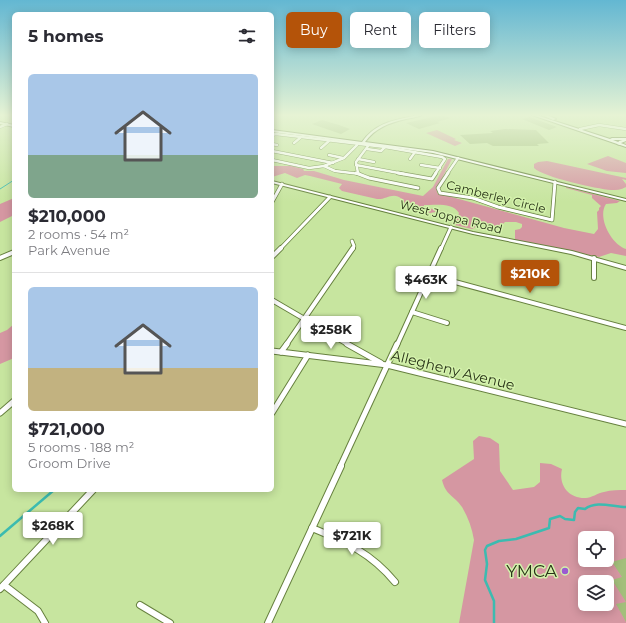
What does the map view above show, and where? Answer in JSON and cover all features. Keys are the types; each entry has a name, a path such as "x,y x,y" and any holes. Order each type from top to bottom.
{"main road":[{"path":"619,144 626,146"}],"street":[{"path":"321,148 325,144"},
{"path":"350,144 362,144"},
{"path":"356,165 433,179 444,158 432,154 385,147 382,151 368,148 362,144"},
{"path":"363,144 458,158 626,200"},
{"path":"274,160 309,168 324,166 344,158 357,145"},
{"path":"358,173 356,165 358,159 368,148"},
{"path":"274,151 334,163"},
{"path":"410,159 415,152"},
{"path":"329,155 344,158"},
{"name":"Camberley Circle","path":"458,158 438,188 440,193 473,198 498,207 552,220 555,182"},
{"path":"358,159 374,162"},
{"path":"421,165 440,168"},
{"path":"324,166 335,171 358,173 370,178 418,188"},
{"name":"West Joppa Road","path":"274,182 500,239 594,258 626,268"},
{"path":"274,198 282,184"},
{"path":"274,255 330,197"},
{"path":"268,623 452,227"},
{"path":"281,352 352,250 354,246 352,241"},
{"path":"0,258 12,253"},
{"path":"594,258 594,278"},
{"path":"429,275 626,328"},
{"path":"274,301 387,365"},
{"path":"412,312 447,323"},
{"name":"Allegheny Avenue","path":"274,351 387,365 626,424"},
{"path":"274,410 308,355"},
{"path":"0,413 12,404"},
{"path":"45,623 38,611 2,587 91,492"},
{"path":"312,528 361,550 384,567 395,582"},
{"path":"140,605 170,623"}],"shaded area":[{"path":"608,156 626,163 626,173 607,171 587,164"},
{"path":"448,159 452,159 437,188 437,193 564,228 594,234 598,229 597,212 601,206 592,198 592,195 566,187 620,201 617,203 606,204 603,216 607,230 615,242 626,249 626,256 611,253 599,257 515,240 515,230 522,227 522,224 516,222 505,222 500,227 481,224 472,229 455,225 459,213 452,207 424,205 424,207 441,211 430,213 415,207 415,202 402,204 400,201 402,199 396,196 377,199 342,191 339,188 342,184 305,175 297,178 285,173 274,176 274,166 291,166 303,169 304,171 314,171 344,180 423,196 433,187"},
{"path":"547,161 626,178 626,180 622,179 626,184 626,187 613,190 594,187 559,179 534,168 534,164"},
{"path":"12,199 12,216 0,222 0,204"},
{"path":"12,326 12,359 0,364 0,333"},
{"path":"479,436 490,438 499,444 500,471 513,490 534,487 540,482 540,463 551,464 562,469 561,475 563,485 566,490 580,498 588,498 607,491 626,490 626,623 459,623 474,540 470,523 462,507 448,492 442,480 474,459 473,441"}],"building":[{"path":"489,144 537,144 539,146 493,146"},
{"path":"626,558 626,602 614,583 614,579 622,577 614,565 614,561"},
{"path":"626,602 626,622 616,604"}],"waterway":[{"path":"0,189 12,181"},
{"path":"0,536 52,492"},
{"path":"494,623 494,601 485,580 487,564 485,550 487,546 499,541 516,539 549,528 550,519 560,516 565,519 574,520 575,512 578,508 585,509 589,506 599,504 626,507"}],"place":[{"name":"YMCA","path":"565,571"}]}
